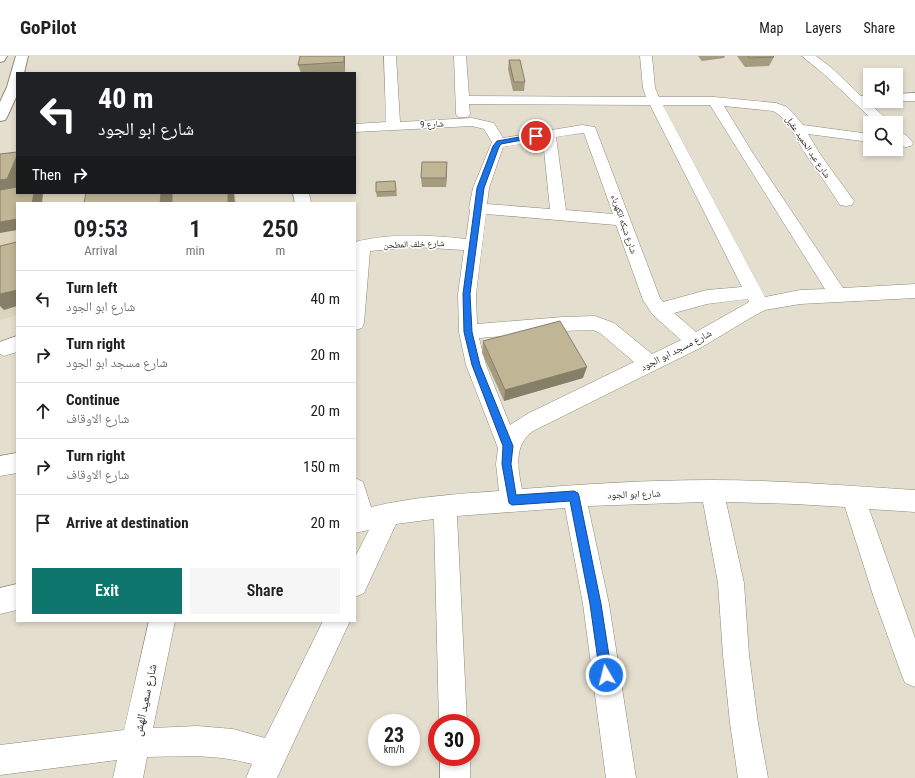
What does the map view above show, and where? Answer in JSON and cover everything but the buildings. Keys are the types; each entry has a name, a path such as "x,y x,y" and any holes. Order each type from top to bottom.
{"main road":[{"path":"18,72 22,56"},
{"path":"0,117 12,92 16,78"}],"street":[{"path":"390,56 394,126"},
{"path":"460,56 464,122"},
{"path":"646,56 649,88 654,100 757,299"},
{"path":"808,56 863,99"},
{"path":"903,98 915,97"},
{"name":"شارع عبد الحميد عقيل","path":"463,100 714,101 776,107 785,112 798,129 808,148 846,201"},
{"path":"714,101 745,152 838,295"},
{"path":"871,108 878,116"},
{"name":"شارع 9","path":"356,128 464,122 481,123 488,126 499,143"},
{"name":"شارع شبكه الكهرباء","path":"548,134 582,129 590,130 652,300 659,310 695,342"},
{"path":"798,129 863,137"},
{"path":"508,446 476,365 468,332 467,294 477,208 481,188 496,146 499,143 548,134 559,214"},
{"path":"477,208 622,220"},
{"name":"شارع خلف المطحن","path":"359,247 397,242 473,244"},
{"path":"356,304 359,247"},
{"name":"شارع مسجد ابو الجود","path":"512,500 506,464 508,446 518,430 534,420 695,342 745,312 757,299 779,300 915,291"},
{"path":"659,310 707,296 757,299"},
{"path":"468,332 563,324 595,323 608,328 650,364"},
{"path":"0,466 16,463"},
{"path":"712,491 731,583 736,655 744,723 753,778"},
{"name":"شارع ابو الجود","path":"359,522 388,514 445,506 512,500 574,496 712,491 853,496 913,506"},
{"path":"574,496 596,604 621,778"},
{"path":"853,496 887,598 915,672"},
{"path":"356,497 359,522"},
{"path":"445,506 453,714"},
{"path":"356,582 388,514"},
{"path":"0,601 16,597"},
{"name":"شارع سعيد الهش","path":"128,778 162,622"},
{"path":"0,760 136,743 197,741 233,744 267,767 337,622"},
{"path":"454,766 455,778"}],"shaded area":[{"path":"0,194 235,194 237,202 16,202 16,315 0,320"}],"route":[{"path":"536,136 499,143 496,146 481,188 477,208 467,294 468,332 476,365 508,446 506,464 512,500 574,496 596,604 606,675"}]}
